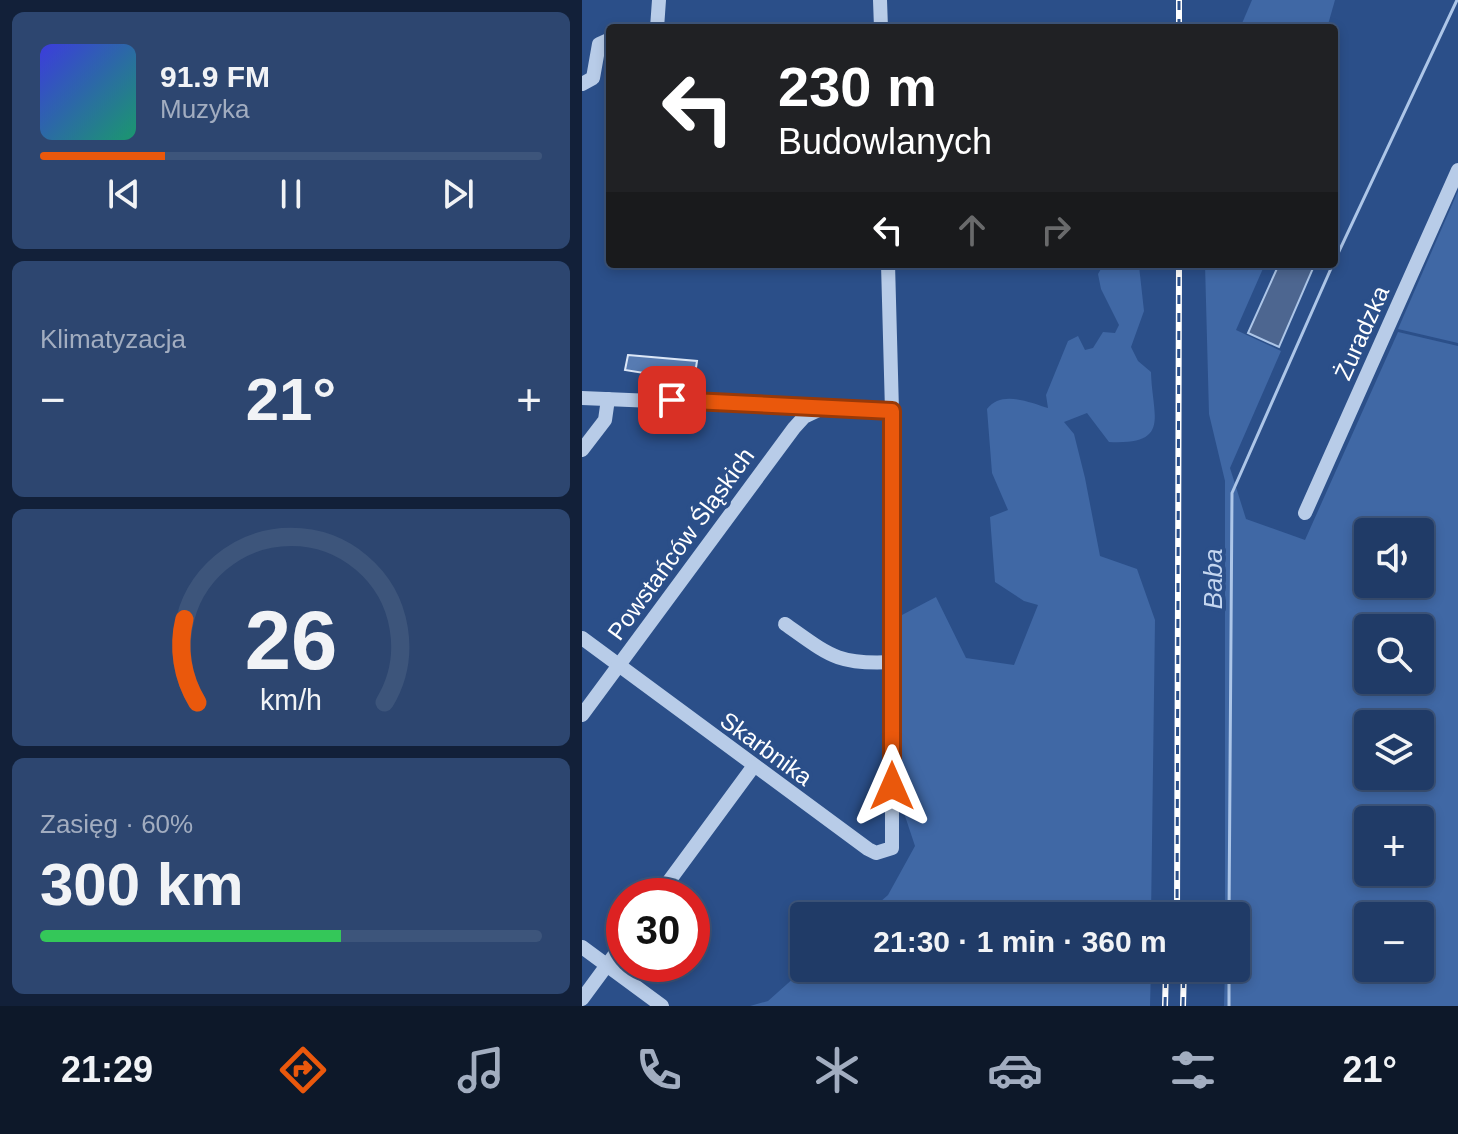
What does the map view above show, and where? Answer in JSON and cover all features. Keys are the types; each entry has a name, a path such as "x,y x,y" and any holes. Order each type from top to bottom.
{"street":[{"path":"657,24 659,0"},
{"path":"880,0 881,24"},
{"path":"582,84 593,78 599,44 606,41"},
{"name":"Żuradzka","path":"1305,513 1458,170"},
{"path":"785,624 827,654 846,662 892,662 892,411 888,268"},
{"path":"582,398 892,411"},
{"path":"582,450 605,420 608,399"},
{"name":"Powstańców Śląskich","path":"582,715 794,428 804,417 823,408"},
{"name":"Skarbnika","path":"582,638 753,767 876,853 892,848 892,662"},
{"path":"671,878 753,767"},
{"path":"582,947 606,965"},
{"path":"582,999 606,967"},
{"path":"629,982 662,1006"}],"shaded area":[{"path":"1252,0 1335,0 1328,24 1242,24"},
{"path":"1458,191 1458,343 1398,329"},
{"path":"1102,268 1139,268 1144,311 1131,347 1138,361 1151,372 1154,425 1142,439 1109,442 1087,413 1064,422 1074,434 1100,556 1137,569 1155,620 1151,902 880,902 888,895 915,846 897,792 896,673 902,615 936,597 966,658 1014,665 1038,605 1024,601 995,582 990,517 1008,510 992,473 987,409 993,403 1007,399 1048,408 1046,395 1068,341 1078,336 1085,350 1093,348 1103,332 1115,333 1119,325 1101,289 1098,274"},
{"path":"1205,268 1263,268 1236,330 1281,351 1230,468 1246,519 1305,540 1398,332 1458,346 1458,1006 1224,1006 1225,982 1250,982 1250,902 1225,902 1225,481 1209,414"},
{"path":"1277,268 1313,268 1279,347 1248,333"},
{"path":"790,981 1151,982 1150,1006 750,1006 768,1001"}],"building":[{"path":"628,355 697,361 694,381 625,370"}],"waterway":[{"name":"Baba","path":"1338,253 1457,0"},
{"name":"Baba","path":"1229,902 1232,493 1331,268"},
{"name":"Baba","path":"1229,982 1229,1006"}],"railway":[{"path":"1179,0 1179,24"},
{"path":"1177,902 1179,268"},
{"path":"1165,1006 1166,982"},
{"path":"1183,1006 1184,982"}],"route":[{"path":"672,400 892,411 892,786"}]}
